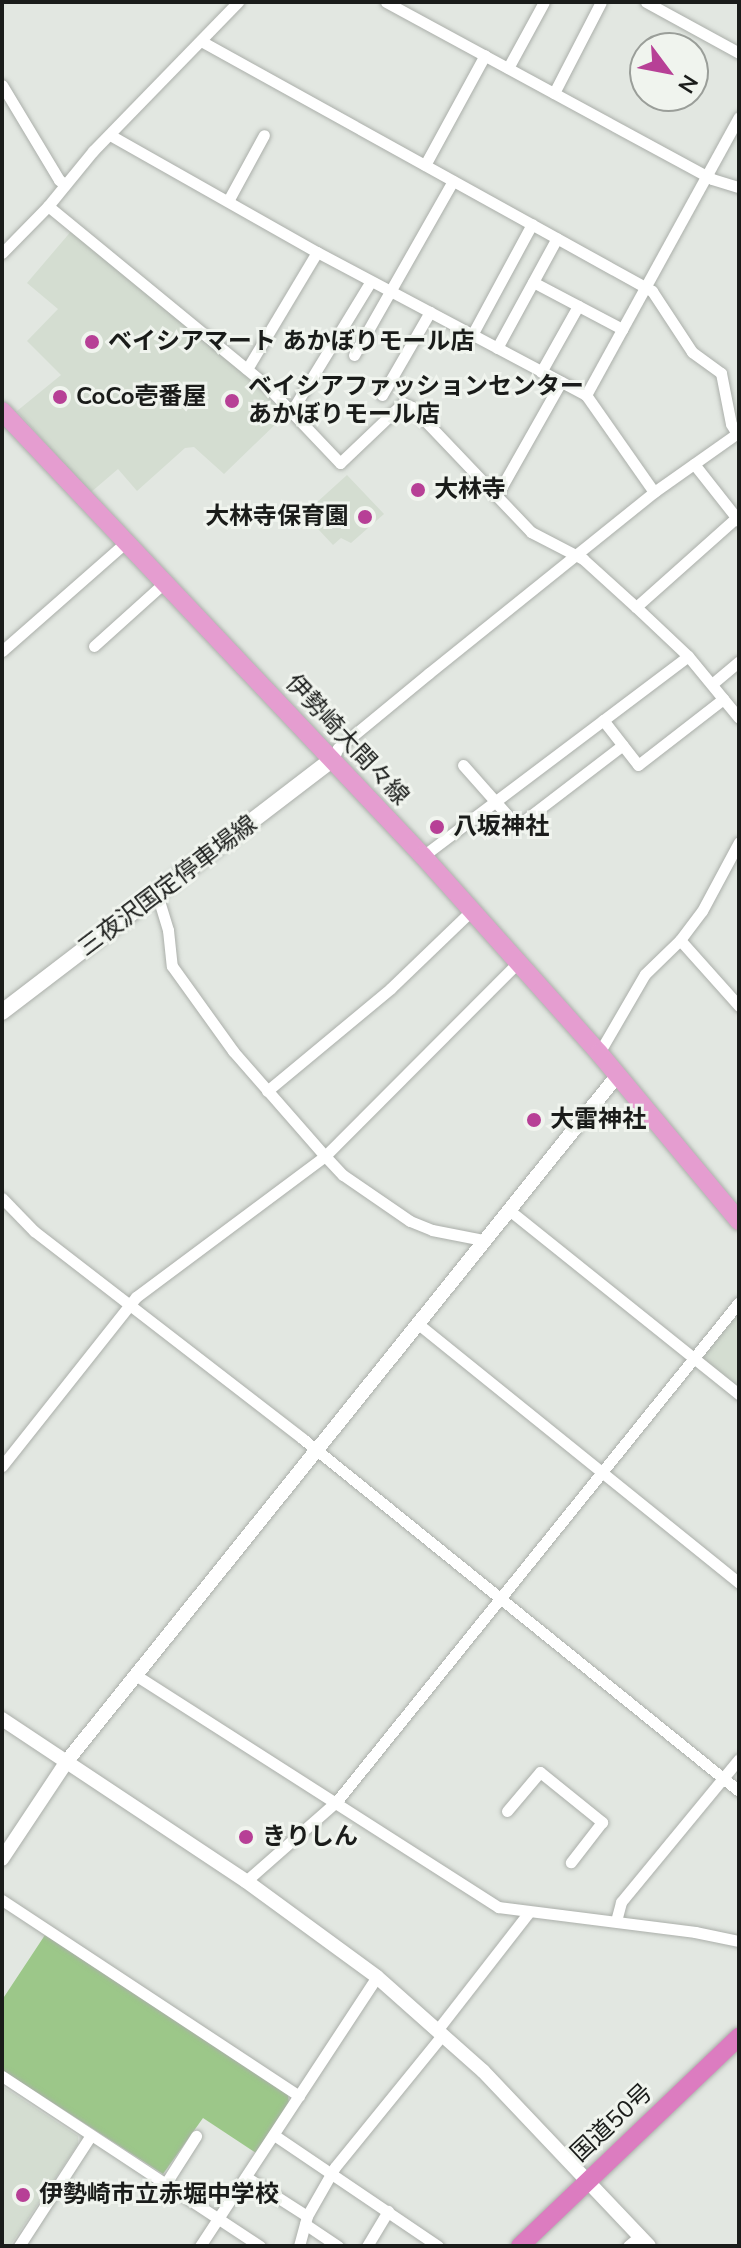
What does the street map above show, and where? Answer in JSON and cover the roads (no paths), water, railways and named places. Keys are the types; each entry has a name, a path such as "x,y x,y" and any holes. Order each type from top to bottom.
{"highway":[{"name":"国道50号","path":"520,2246 739,2037"}],"main road":[{"name":"伊勢崎大間々線","path":"2,411 423,856 599,1053 739,1221"},
{"name":"三夜沢国定停車場線","path":"2,1012 333,759"}],"street":[{"path":"2,253 238,2"},
{"path":"386,2 403,6 508,68 706,175 739,187"},
{"path":"508,68 544,2"},
{"path":"554,93 601,2"},
{"path":"646,2 739,53"},
{"path":"201,41 646,286 692,352 721,373 731,424 738,433 654,492 338,748 333,759"},
{"path":"425,165 485,55"},
{"path":"2,85 59,180 65,184"},
{"path":"586,395 739,117"},
{"path":"110,135 317,252 586,395 654,492"},
{"path":"228,201 264,135"},
{"path":"354,355 453,181"},
{"path":"48,206 247,369 340,463 406,403 531,532 577,555 688,656 739,718"},
{"path":"472,335 532,224"},
{"path":"497,348 557,238"},
{"path":"247,369 317,252"},
{"path":"291,412 371,281"},
{"path":"533,282 622,329"},
{"path":"541,372 578,306"},
{"path":"382,395 430,312"},
{"path":"497,495 561,382"},
{"path":"636,607 738,520 694,464"},
{"path":"2,651 126,542"},
{"path":"94,646 165,582"},
{"path":"423,856 494,799 688,656"},
{"path":"712,684 739,661"},
{"path":"603,720 638,765 723,699"},
{"path":"463,765 517,826 623,745"},
{"path":"599,1053 645,974 680,940 702,911 739,842"},
{"path":"157,894 166,917 172,966 233,1051 325,1156 343,1175 410,1221 432,1230 483,1240"},
{"path":"267,1091 391,988 471,911"},
{"path":"680,940 739,1006"},
{"path":"2,1466 130,1303 325,1156 518,962"},
{"path":"2,1859 67,1761 617,1076"},
{"path":"2,1198 34,1231 130,1303 739,1791"},
{"path":"509,1210 739,1394"},
{"path":"246,1881 337,1801 739,1302"},
{"path":"417,1323 739,1583"},
{"path":"137,1676 337,1801 498,1907 616,1921 739,1941"},
{"path":"2,1719 246,1881 377,1977 440,2031 645,2241 628,2246"},
{"path":"616,1921 621,1902 739,1759"},
{"path":"507,1811 540,1772 602,1822 571,1862"},
{"path":"2,1900 299,2096"},
{"path":"299,2246 306,2220 331,2172 529,1912"},
{"path":"200,2246 377,1977"},
{"path":"2,2076 260,2246"},
{"path":"19,2246 91,2135"},
{"path":"274,2135 438,2246"},
{"path":"166,2183 196,2136"},
{"path":"246,2177 338,2246"},
{"path":"367,2246 388,2211"}],"place":[{"name":"ベイシアマート あかぼりモール店","path":"92,342"},
{"name":"CoCo壱番屋","path":"60,397"},
{"name":"ベイシアファッションセンター あかぼりモール店","path":"232,401"},
{"name":"大林寺","path":"418,490"},
{"name":"大林寺保育園","path":"365,517"},
{"name":"八坂神社","path":"437,827"},
{"name":"大雷神社","path":"534,1120"},
{"name":"きりしん","path":"246,1837"},
{"name":"伊勢崎市立赤堀中学校","path":"23,2195"}]}
